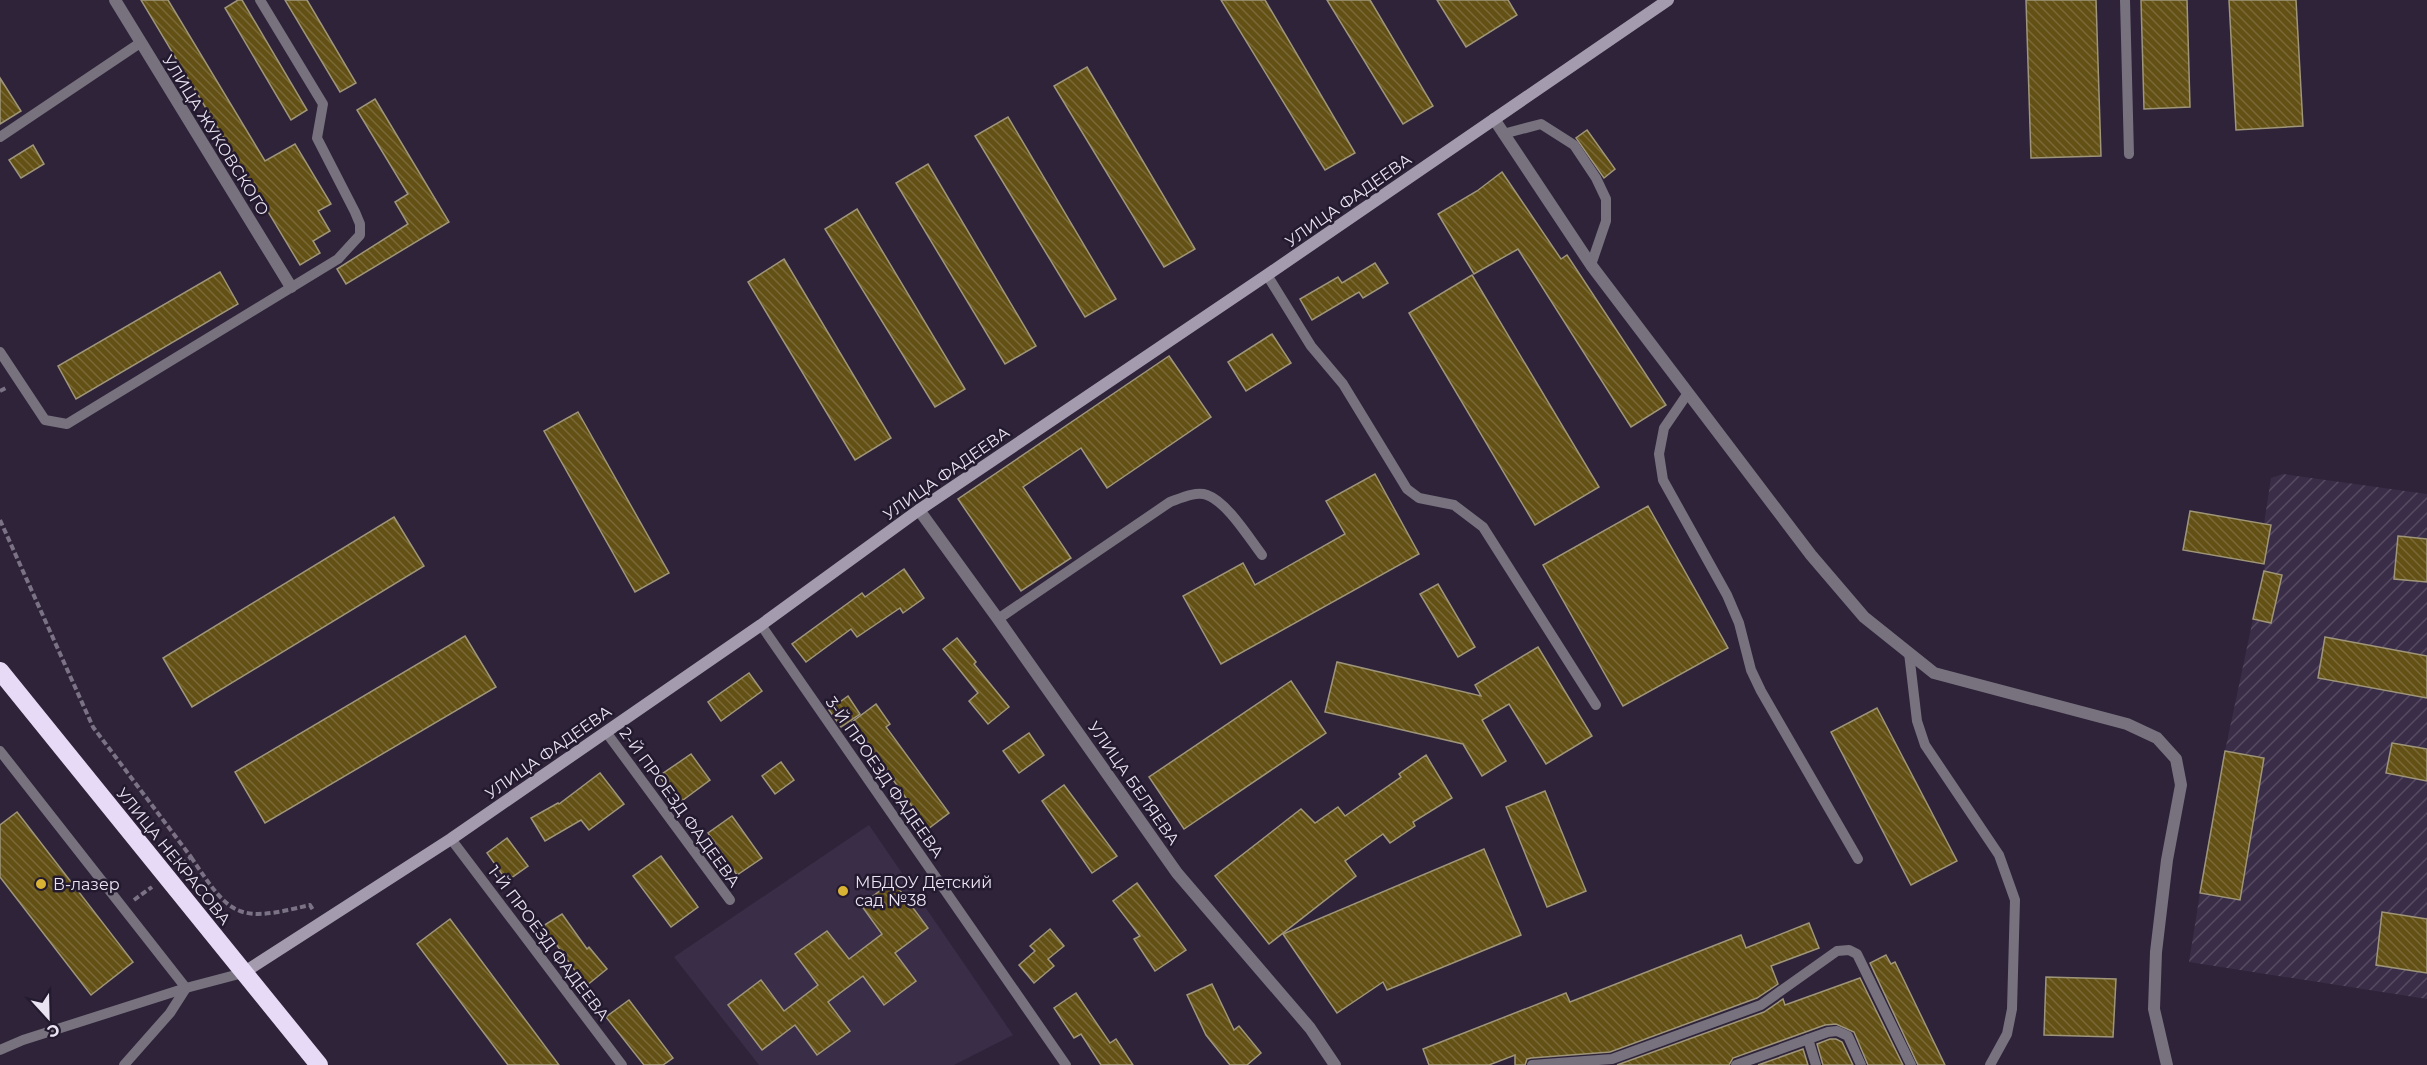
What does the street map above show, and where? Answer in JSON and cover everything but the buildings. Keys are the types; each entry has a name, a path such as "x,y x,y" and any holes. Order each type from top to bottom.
{"highway":[{"name":"УЛИЦА НЕКРАСОВА","path":"0,671 319,1065"}],"main road":[{"name":"УЛИЦА ФАДЕЕВА","path":"243,973 451,839 761,625 919,510 1668,0"}],"street":[{"name":"УЛИЦА ЖУКОВСКОГО","path":"115,0 291,287"},
{"path":"1494,119 1591,265 1811,555 1864,617 1934,673 2127,723 2157,738 2176,759 2181,785 2167,860 2156,952 2154,1009 2166,1064"},
{"name":"УЛИЦА БЕЛЯЕВА","path":"919,510 1177,873 1310,1028 1335,1065"}],"lane":[{"path":"0,352 45,420 67,424 338,259 360,235 360,224 343,185 317,138 323,104 260,0"},
{"path":"2125,0 2129,154"},
{"path":"0,137 140,43"},
{"path":"1503,134 1541,124 1574,145 1596,178 1606,199 1606,221 1591,265"},
{"path":"1267,275 1311,346 1343,384 1407,489 1419,498 1454,505 1483,527 1596,705"},
{"path":"1688,393 1664,428 1659,454 1664,480 1727,595 1739,623 1751,670 1761,691 1858,859"},
{"path":"998,619 1170,502 1190,495 1206,495 1221,503 1262,555"},
{"name":"3-Й ПРОЕЗД ФАДЕЕВА","path":"761,625 1066,1065"},
{"path":"1909,653 1917,721 1925,745 2000,855 2015,900 2012,1009 2007,1034 1990,1065"},
{"name":"2-Й ПРОЕЗД ФАДЕЕВА","path":"606,732 730,900"},
{"path":"0,751 186,988"},
{"name":"1-Й ПРОЕЗД ФАДЕЕВА","path":"451,839 622,1065"},
{"path":"1532,1065 1612,1059 1750,1009 1782,992 1837,951 1849,950 1857,954 1911,1065"},
{"path":"0,1050 23,1040 186,988 243,973"},
{"path":"124,1065 170,1013 186,988"},
{"path":"1736,1065 1753,1062 1808,1039 1837,1031 1848,1036 1861,1065"},
{"path":"1808,1039 1816,1065"}],"path":[{"path":"0,520 93,727 191,857 213,890 230,908 256,915 310,905 322,922"},
{"path":"123,909 191,857"}],"shaded area":[{"path":"2283,474 2427,494 2427,999 2189,962 2200,893 2240,899 2264,759 2225,751 2253,619 2271,623 2282,576 2264,571 2271,526 2264,524 2271,478"},
{"name":"МБДОУ Детский сад №38","path":"869,825 1013,1035 954,1065 759,1065 674,957"}],"place":[{"name":"В-лазер","path":"41,884"},
{"name":"МБДОУ Детский сад №38","path":"843,891"}]}
